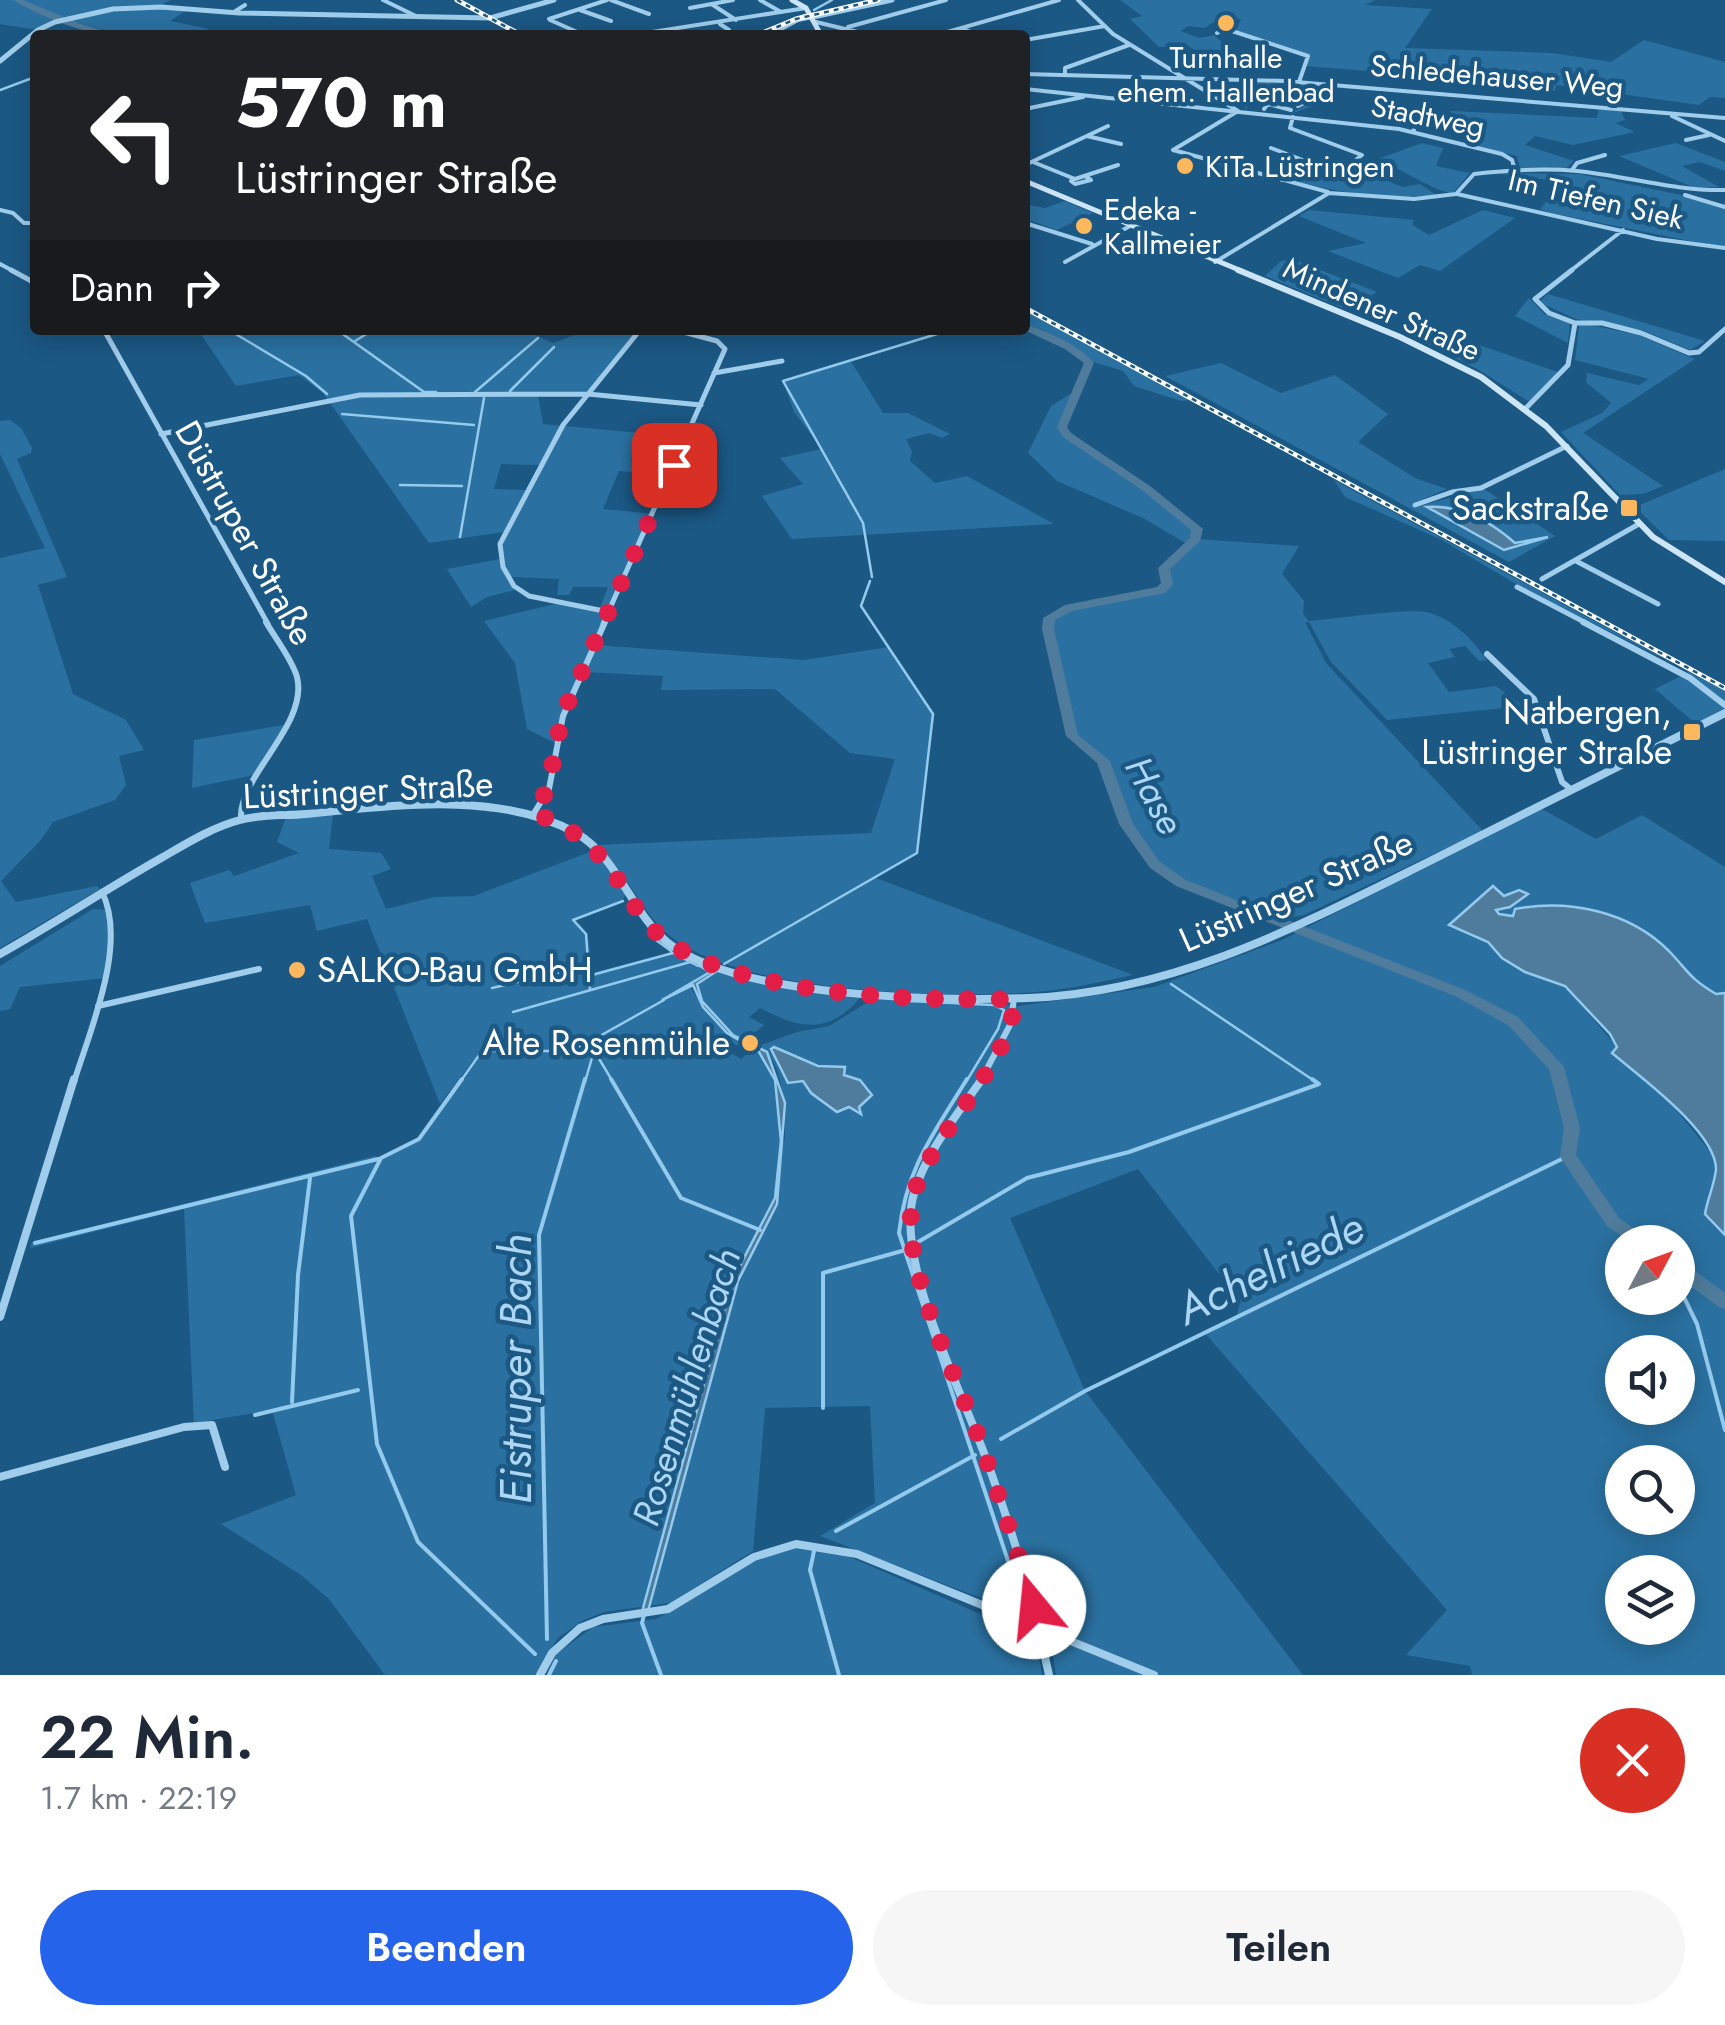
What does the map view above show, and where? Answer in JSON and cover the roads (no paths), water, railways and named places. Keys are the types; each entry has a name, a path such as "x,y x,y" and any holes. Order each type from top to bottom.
{"main road":[{"path":"792,0 806,8 819,30"},
{"name":"Mindener Straße","path":"1030,184 1429,350 1481,376 1526,408 1567,446 1639,524 1676,554 1725,582"}],"street":[{"path":"383,0 418,16"},
{"path":"38,30 68,18 140,7 498,18 554,0"},
{"path":"573,30 549,19 603,0 649,14"},
{"path":"690,8 733,0"},
{"path":"760,0 782,13"},
{"path":"814,20 892,0"},
{"path":"848,27 946,0"},
{"path":"955,30 1059,0"},
{"path":"1078,0 1130,45 1238,111 1173,150 1329,193 1414,200 1456,194 1474,174 1571,171 1725,207"},
{"path":"234,12 245,5"},
{"path":"712,5 737,21"},
{"path":"662,30 806,8"},
{"path":"578,9 611,21"},
{"path":"779,30 798,20 856,30"},
{"path":"719,23 729,30"},
{"path":"1030,39 1105,26"},
{"path":"962,28 967,30"},
{"path":"1217,33 1226,29 1308,56 1299,82"},
{"path":"0,60 30,36"},
{"path":"1065,75 1065,68 1082,60 1109,48 1130,45"},
{"name":"Schledehauser Weg","path":"1030,74 1299,82 1725,118"},
{"name":"Stadtweg","path":"1030,89 1413,132 1502,154 1512,160 1514,170"},
{"path":"1256,93 1300,105"},
{"path":"1286,116 1310,100 1288,94"},
{"path":"1030,108 1086,96"},
{"path":"1264,109 1268,104 1291,110"},
{"path":"1377,106 1416,111 1419,115 1413,132"},
{"path":"1664,113 1725,139"},
{"path":"1294,118 1290,128 1362,155 1339,173"},
{"path":"1030,164 1108,126"},
{"path":"1086,136 1121,144"},
{"path":"1686,140 1712,136"},
{"path":"1271,148 1308,162 1280,180"},
{"path":"1571,171 1577,163 1606,155"},
{"path":"1033,162 1075,179 1075,184 1091,180 1085,176 1118,165"},
{"path":"1674,192 1725,190"},
{"path":"1216,262 1329,193"},
{"name":"Im Tiefen Siek","path":"1456,194 1725,248"},
{"path":"0,210 30,223"},
{"path":"1030,225 1093,244"},
{"path":"1064,262 1130,226"},
{"path":"1623,230 1535,299 1549,312 1575,323 1602,323 1695,353 1725,329"},
{"path":"0,264 30,279"},
{"path":"1526,408 1568,365 1575,323"},
{"name":"Düstruper Straße","path":"107,335 296,677 298,689 284,725 240,806 240,819"},
{"path":"609,612 529,596 514,586 500,559 505,532 563,424 636,335"},
{"path":"534,813 548,788 562,716 724,345 692,335"},
{"path":"714,374 782,360"},
{"path":"161,434 360,395 588,394 700,405"},
{"path":"1415,505 1480,488 1567,446"},
{"path":"1542,578 1639,524"},
{"path":"1575,560 1658,604"},
{"path":"1517,587 1690,678 1725,706"},
{"path":"1487,654 1534,699 1562,782 1572,790"},
{"name":"Lüstringer Straße","path":"0,954 102,892 216,828 240,819 452,806 534,813 582,836 607,863 639,915 655,932 702,962 738,974 866,992 1014,999 1153,982 1218,962 1286,933 1725,714"},
{"path":"0,1318 98,1006 109,948 110,910 102,892"},
{"path":"98,1006 259,970"},
{"path":"1014,999 1014,1012 1002,1042 925,1168 915,1191 909,1222 921,1282 999,1494 1049,1675"},
{"path":"0,1478 184,1428 212,1425 225,1467"},
{"path":"540,1675 549,1656 576,1631 603,1619 652,1614 674,1607 752,1554 798,1543 825,1544 857,1554 1154,1675"}],"waterway":[{"name":"Hase","path":"17,0 95,30"},
{"path":"814,10 832,0"},
{"path":"863,3 872,0"},
{"path":"767,30 805,15"},
{"path":"0,90 30,79"},
{"name":"Hase","path":"1030,329 1068,347 1089,363 1062,427 1067,435 1146,488 1197,529 1196,539 1164,568 1167,584 1161,590 1069,608 1049,618 1048,629 1072,736 1103,761 1126,824 1155,865 1181,883 1460,993 1513,1021 1556,1067 1572,1128 1568,1156 1617,1225"},
{"path":"237,335 306,376 327,394"},
{"path":"344,335 424,392 436,392"},
{"path":"355,341 365,335"},
{"name":"Rosenmühlenbach","path":"872,577 863,523 783,381 934,335"},
{"path":"475,392 538,338"},
{"path":"510,391 554,347"},
{"path":"460,537 484,398"},
{"path":"342,414 474,425"},
{"path":"400,485 462,486"},
{"name":"Rosenmühlenbach","path":"724,964 917,853 933,714 861,606 870,581"},
{"path":"590,989 586,934 573,920 623,901"},
{"path":"656,940 671,951"},
{"path":"592,975 673,953 698,966"},
{"path":"513,1012 690,962"},
{"path":"492,988 588,966"},
{"path":"1171,984 1316,1082"},
{"name":"Eistruper Bach","path":"598,1037 664,1000"},
{"path":"908,1001 994,1005 1004,1010 998,1029 966,1082"},
{"path":"460,1082 482,1051 571,1051 598,1037"},
{"name":"Eistruper Bach","path":"585,1082 598,1037"},
{"path":"595,1052 613,1082"},
{"path":"462,1079 419,1139 381,1158 351,1216 377,1444 418,1542 535,1654"},
{"name":"Eistruper Bach","path":"547,1639 539,1235 585,1079"},
{"path":"611,1079 681,1198 760,1230"},
{"path":"967,1079 915,1170 899,1233 973,1456"},
{"path":"918,1242 1027,1178 1129,1152 1319,1084 1312,1079"},
{"name":"Achelriede","path":"1001,1439 1085,1391 1568,1156"},
{"path":"35,1243 378,1159"},
{"path":"292,1402 298,1275 310,1178"},
{"path":"823,1408 823,1273 902,1251"},
{"name":"Hase","path":"1695,1280 1725,1302"},
{"path":"1693,1315 1725,1430"},
{"path":"255,1415 358,1390"},
{"name":"Achelriede","path":"836,1531 973,1456"},
{"path":"973,1456 1024,1609"},
{"name":"Achelriede","path":"814,1551 810,1570 839,1675"},
{"name":"Rosenmühlenbach","path":"644,1615 642,1623 661,1675"},
{"name":"Eistruper Bach","path":"549,1675 556,1661"}],"railway":[{"path":"457,0 512,30"},
{"path":"770,30 796,19 878,0"},
{"path":"1030,311 1725,688"}],"place":[{"name":"Turnhalle ehem. Hallenbad","path":"1226,23"},
{"name":"KiTa Lüstringen","path":"1185,166"},
{"name":"Edeka - Kallmeier","path":"1084,226"},
{"name":"Sackstraße","path":"1629,508"},
{"name":"Natbergen, Lüstringer Straße","path":"1692,732"},
{"name":"SALKO-Bau GmbH","path":"297,970"},
{"name":"Alte Rosenmühle","path":"750,1043"}]}
